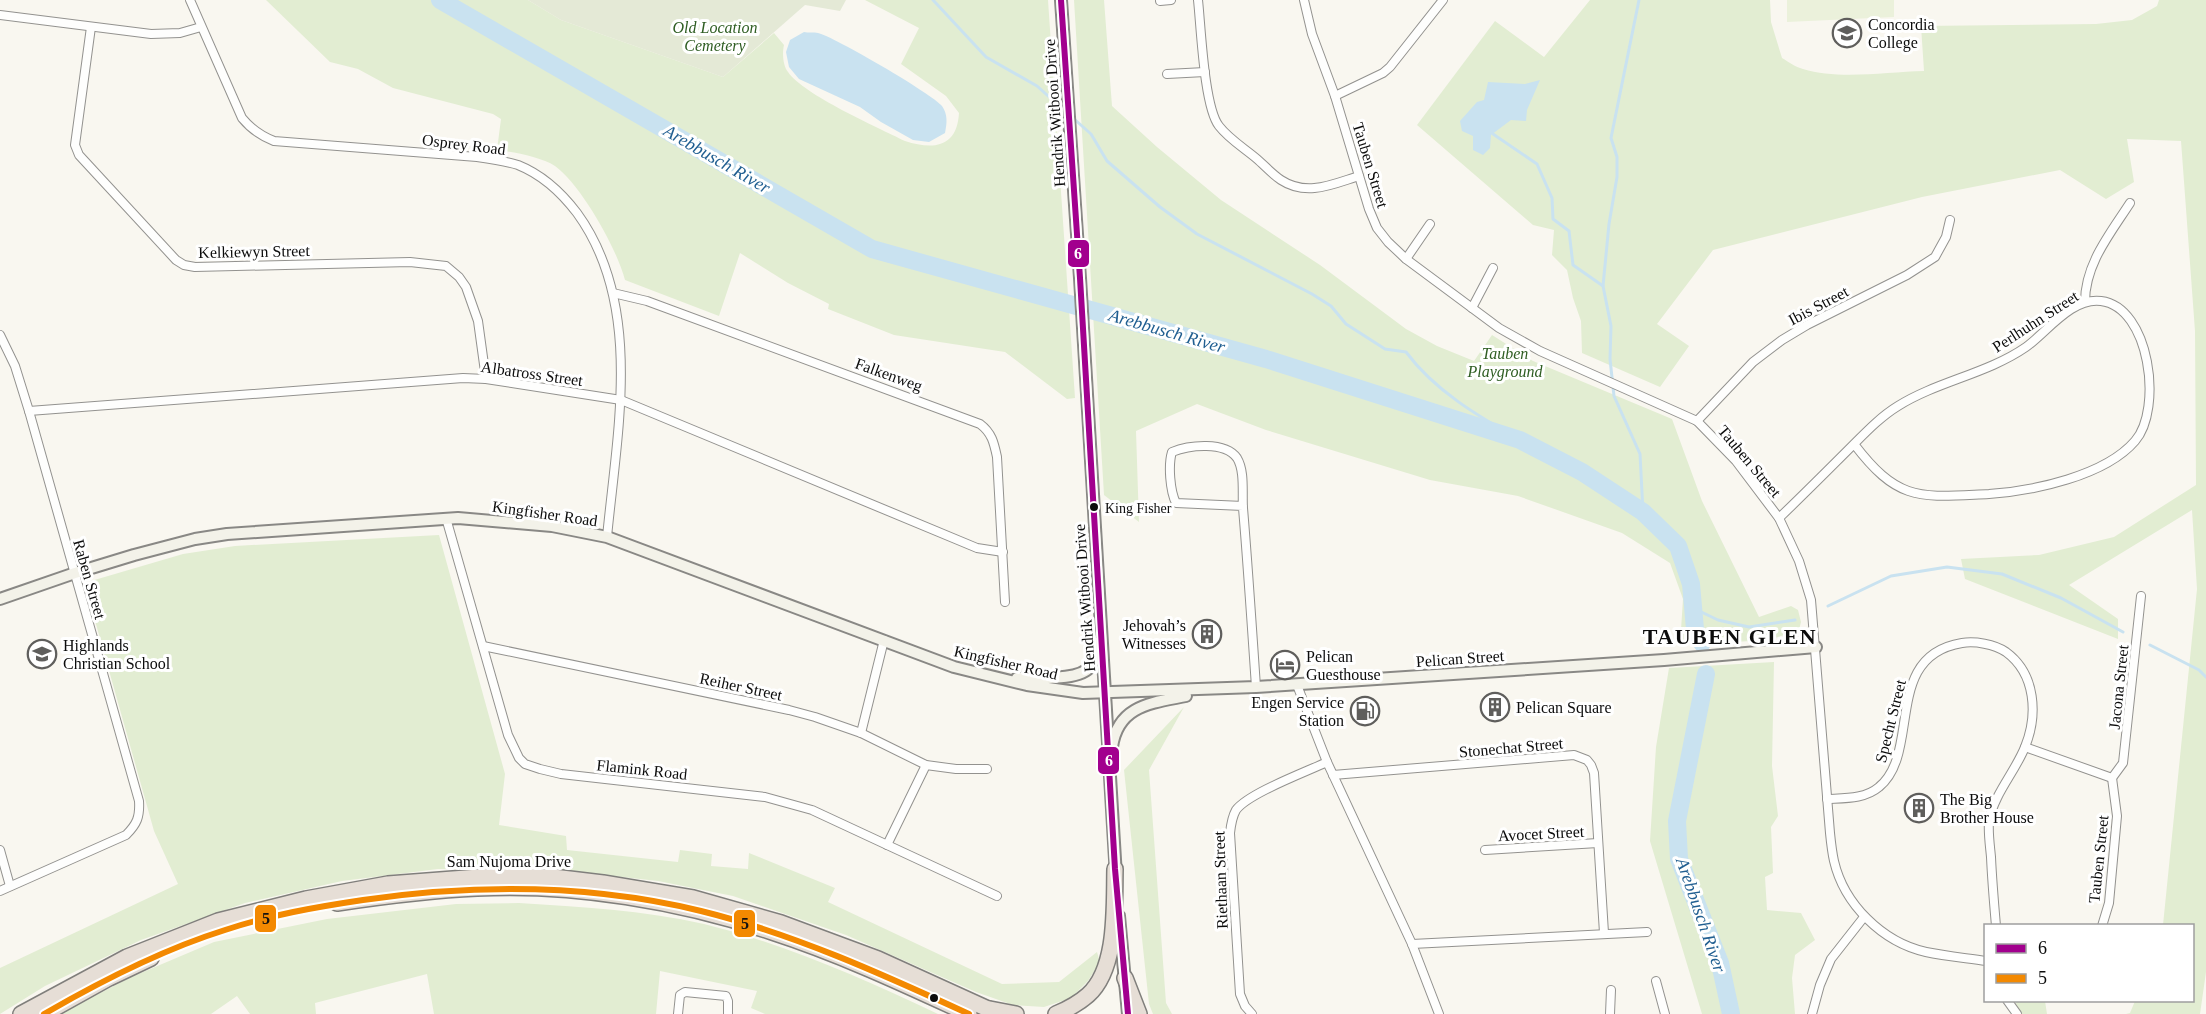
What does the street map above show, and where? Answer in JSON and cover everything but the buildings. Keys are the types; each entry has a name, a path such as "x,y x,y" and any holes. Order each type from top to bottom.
{"highway":[{"path":"1056,1014 1090,993 1108,963 1113,921 1115,869"},
{"name":"Sam Nujoma Drive","path":"21,1014 127,957 218,921 306,899 388,884 492,876 563,878 693,898 781,923 878,959 993,1011 1016,1014"},
{"name":"Sam Nujoma Drive","path":"44,1014 126,969 208,935 243,924 304,909 396,894 479,887 541,889 619,896 700,911 772,932 868,968 969,1014"},
{"path":"1125,978 1139,1014"}],"street":[{"name":"Osprey Road","path":"189,0 242,118 253,130 264,137 274,141 477,157 518,165 550,183 565,197 597,248 613,293 619,337 621,400 607,537"},
{"name":"Hendrik Witbooi Drive","path":"1061,0 1115,869 1128,1014"},
{"path":"1160,1 1171,0"},
{"path":"1198,0 1210,105 1217,124 1230,138 1281,180 1298,189 1315,189 1359,176"},
{"name":"Tauben Street","path":"1304,0 1312,34 1335,96 1369,209 1377,228 1388,242 1406,259 1499,328 1540,351 1697,421 1736,461 1779,518 1799,561 1811,600 1827,799 1834,862 1841,881 1864,917 1894,939 1924,952 1984,961"},
{"path":"1335,96 1383,74 1443,0"},
{"path":"0,15 141,33 180,33 201,27"},
{"name":"Kelkiewyn Street","path":"91,27 75,145 79,155 176,260 184,265 195,267 410,262 446,266 459,276 466,287 478,321 486,379"},
{"path":"1167,74 1205,72"},
{"path":"2085,302 2086,279 2092,265 2130,203"},
{"name":"Ibis Street","path":"1697,421 1741,374 1782,340 1906,275 1935,257 1946,237 1950,220"},
{"path":"1406,259 1430,224"},
{"path":"1472,308 1493,268"},
{"name":"Falkenweg","path":"613,293 647,301 981,424 988,430 993,440 997,457 1005,602"},
{"name":"Perlhuhn Street","path":"1779,518 1854,444 1898,406 1931,389 2009,357 2026,347 2071,310 2085,302 2102,300 2120,308 2133,322 2142,342 2147,364 2149,403 2143,429 2135,441 2109,462 2073,478 2040,488 1995,493 1919,495 1891,484 1872,468 1854,444"},
{"name":"Raben Street","path":"0,334 15,366 29,411 139,801 140,816 135,826 126,835 0,891"},
{"name":"Albatross Street","path":"29,411 463,378 486,379 621,400 976,548 1003,552"},
{"path":"1243,506 1176,503 1173,497 1170,458 1172,452 1208,447 1230,451 1240,464 1256,687"},
{"name":"Kingfisher Road","path":"0,599 75,573 195,539 227,534 446,518 510,521 552,526 607,537 954,667 1058,690 1105,693"},
{"name":"Flamink Road","path":"446,518 508,735 519,758 525,764 561,774 786,801 812,810 997,896"},
{"name":"Jacona Street","path":"2112,778 2123,763 2141,596"},
{"path":"1002,678 1070,676 1087,670 1096,652 1098,597"},
{"path":"861,733 884,640"},
{"name":"Specht Street","path":"1827,799 1862,796 1878,788 1888,778 1896,763 1913,678 1929,658 1954,645 1970,642 1986,644 2005,651 2030,682 2033,701 2031,726 2025,747 1996,801 1989,823 1996,924"},
{"name":"Reiher Street","path":"483,646 789,710 861,733 926,765 956,769 987,769"},
{"name":"Pelican Street","path":"1105,693 1297,685 1664,660 1816,647"},
{"path":"1297,685 1327,762 1412,944 1439,1014"},
{"path":"1110,764 1116,731 1130,712 1146,704 1212,690"},
{"path":"2025,747 2112,778"},
{"name":"Stonechat Street","path":"1333,775 1533,757 1581,757 1592,765 1594,773 1604,933"},
{"name":"Riethaan Street","path":"1252,1014 1245,1006 1240,994 1230,832 1232,818 1237,809 1248,799 1327,762"},
{"path":"887,845 926,765"},
{"name":"Tauben Street","path":"2103,924 2109,903 2117,816 2112,778"},
{"name":"Avocet Street","path":"1485,850 1598,843"},
{"path":"0,850 10,886"},
{"path":"1812,1014 1820,985 1831,960 1864,917"},
{"path":"1412,944 1647,932"},
{"path":"1656,981 1665,1014"},
{"path":"1610,1014 1611,990"},
{"path":"678,1014 678,999 680,994 685,992 726,996 728,1014"}],"green space":[{"path":"266,0 528,0 561,20 723,77 774,33 784,45 783,59 786,69 809,91 905,141 934,145 942,144 954,133 959,113 946,96 901,64 919,28 865,0 1048,0 1075,398 1067,399 1005,352 894,335 828,309 829,304 788,283 740,253 719,316 625,280 597,219 565,175 555,166 542,160 497,150 501,119 493,114 393,88 358,69 330,62"},
{"name":"Old Location Cemetery","path":"528,0 846,0 840,11 805,5 723,77 561,20"},
{"name":"Tauben Playground","path":"1074,0 1104,0 1112,106 1221,200 1320,265 1406,329 1437,346 1474,361 1492,335 1533,361 1672,419 1702,501 1759,617 1791,606 1798,610 1801,622 1799,630 1769,640 1680,645 1683,599 1670,563 1622,533 1518,496 1430,480 1266,430 1197,404 1136,431 1139,522 1104,495"},
{"path":"1590,0 1770,0 1771,22 1782,58 1803,69 1847,75 1924,71 1921,26 2096,24 2132,20 2157,6 2159,0 2206,0 2206,972 2200,1014 2126,1014 2130,1013 2135,1002 2194,1002 2194,924 2163,924 2197,589 2192,510 2069,585 2118,619 2118,639 1965,579 1961,559 2039,555 2114,537 2196,485 2195,331 2181,141 2127,139 2134,182 2106,199 2060,170 1922,197 1713,250 1657,324 1689,346 1660,387 1582,353 1581,321 1567,270 1552,255 1554,230 1533,225 1417,125 1495,21 1544,57"},
{"path":"1787,0 1894,0 1894,17 1787,22"},
{"path":"439,535 505,774 499,825 566,836 567,850 678,862 680,850 712,854 711,866 748,869 749,853 835,888 828,902 1002,984 1059,982 1097,952 1100,962 1088,981 1071,998 1044,1007 1013,1005 976,992 846,935 733,896 658,881 558,870 438,869 342,881 245,903 141,940 45,986 0,1014 0,968 178,884 154,831 87,592 91,581 183,554 235,546"},
{"path":"1774,662 1772,766 1778,816 1771,827 1773,873 1765,877 1767,910 1801,913 1815,940 1795,955 1792,978 1795,1014 1702,1014 1650,841 1656,747 1669,668"},
{"path":"1184,707 1149,770 1166,1003 1172,1014 1153,1014 1149,1004 1124,770"},
{"path":"519,903 635,912 704,924 764,941 823,963 938,1014 765,1014 751,1008 757,991 660,971 656,1014 434,1014 427,974 315,1003 316,1014 250,1014 237,996 211,1014 60,1014 129,978 214,942 327,919 456,904"},
{"path":"2015,1002 2045,1002 2047,1014 2021,1014"}],"water":[{"path":"804,32 818,33 843,44 935,100 942,106 945,113 947,122 945,133 929,142 913,140 860,107 799,79 789,67 786,52 790,40"},
{"path":"1540,80 1527,110 1526,121 1511,120 1491,135 1490,148 1483,155 1473,150 1473,136 1462,131 1460,121 1477,102 1484,100 1488,82 1525,84"}],"waterway":[{"name":"Arebbusch River","path":"440,0 872,249 1266,359 1520,440 1582,472 1643,512 1678,546 1691,584 1695,629 1702,643"},
{"path":"933,0 986,57 1037,86 1066,112"},
{"path":"1639,0 1611,138 1617,157 1617,177 1609,224 1603,286 1611,326 1610,359 1614,396 1640,454 1643,512"},
{"path":"1073,118 1091,134 1107,161 1160,207 1197,234 1312,294 1331,306 1346,324 1385,349 1406,352 1430,379 1458,402 1520,440"},
{"path":"1493,134 1537,164 1552,198 1553,219 1569,231 1573,265 1603,286"},
{"path":"1828,606 1891,576 1947,567 2002,574 2061,598 2123,632"},
{"path":"1693,608 1718,620 1749,627 1795,620"},
{"path":"2150,645 2199,670 2206,677"},
{"name":"Arebbusch River","path":"1706,674 1677,821 1679,859 1720,963 1731,1014"}],"transit line":[{"name":"6","path":"1061,0 1115,869 1128,1014"},
{"name":"5","path":"44,1014 109,978 155,957 201,938 259,920 363,900 490,889 575,891 617,896 659,902 736,920 804,943 969,1014"}],"place":[{"name":"Concordia College","path":"1847,33"},
{"name":"King Fisher","path":"1094,507"},
{"name":"Jehovah’s Witnesses","path":"1207,634"},
{"name":"Highlands Christian School","path":"42,654"},
{"name":"Pelican Guesthouse","path":"1285,665"},
{"name":"Pelican Square","path":"1495,707"},
{"name":"Engen Service Station","path":"1365,711"},
{"name":"The Big Brother House","path":"1919,808"}],"district":[{"name":"TAUBEN GLEN","path":"1730,636"}]}
